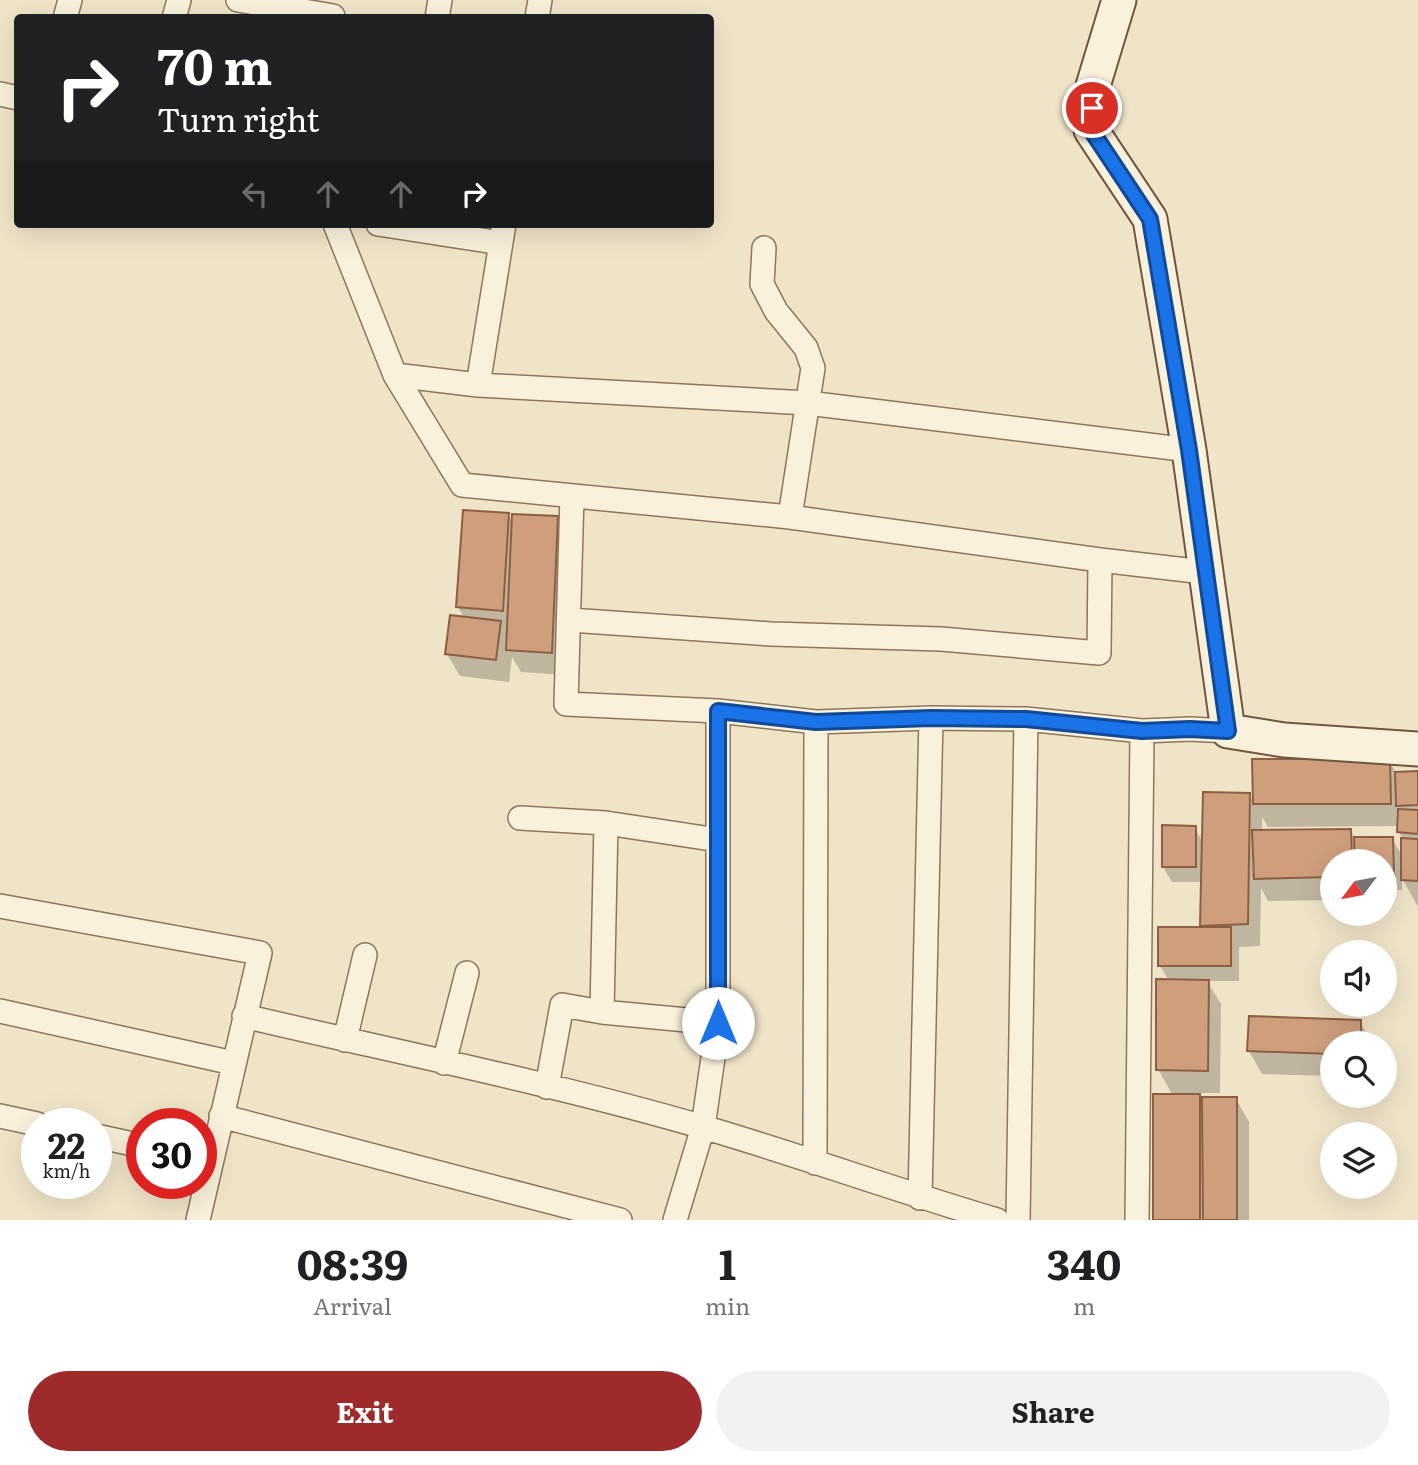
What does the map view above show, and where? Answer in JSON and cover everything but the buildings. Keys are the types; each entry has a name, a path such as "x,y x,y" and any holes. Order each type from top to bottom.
{"street":[{"path":"238,0 334,11"},
{"path":"1119,0 1093,86 1091,130 1150,219 1189,450 1228,731"},
{"path":"337,228 395,375 461,485 790,517 1204,572"},
{"path":"428,228 503,234 478,385"},
{"path":"764,247 762,285 776,311 806,348 813,368 790,517"},
{"path":"395,375 478,385 808,403 1189,450"},
{"path":"572,496 566,704 718,711 816,722 931,718 1026,719 1142,731 1228,731 1284,740 1418,749"},
{"path":"570,620 771,634 941,639 1099,653 1100,560"},
{"path":"675,1220 703,1127 718,1023 718,711"},
{"path":"920,1198 931,718"},
{"path":"1018,1220 1026,719"},
{"path":"815,1163 816,722"},
{"path":"1137,1220 1142,731"},
{"path":"520,818 606,824 718,840"},
{"path":"602,1012 606,824"},
{"path":"0,906 260,953 217,1129"},
{"path":"345,1040 365,955"},
{"path":"444,1063 467,973"},
{"path":"547,1087 562,1005 602,1012 718,1023"},
{"path":"0,1011 233,1063"},
{"path":"244,1016 547,1087 703,1127 920,1198 997,1220"},
{"path":"0,1116 21,1121"},
{"path":"222,1116 620,1220"},
{"path":"203,1219 204,1199"}],"route":[{"path":"718,1023 718,711 816,722 931,718 1026,719 1142,731 1228,731 1189,450 1150,219 1091,130 1092,108"}]}
